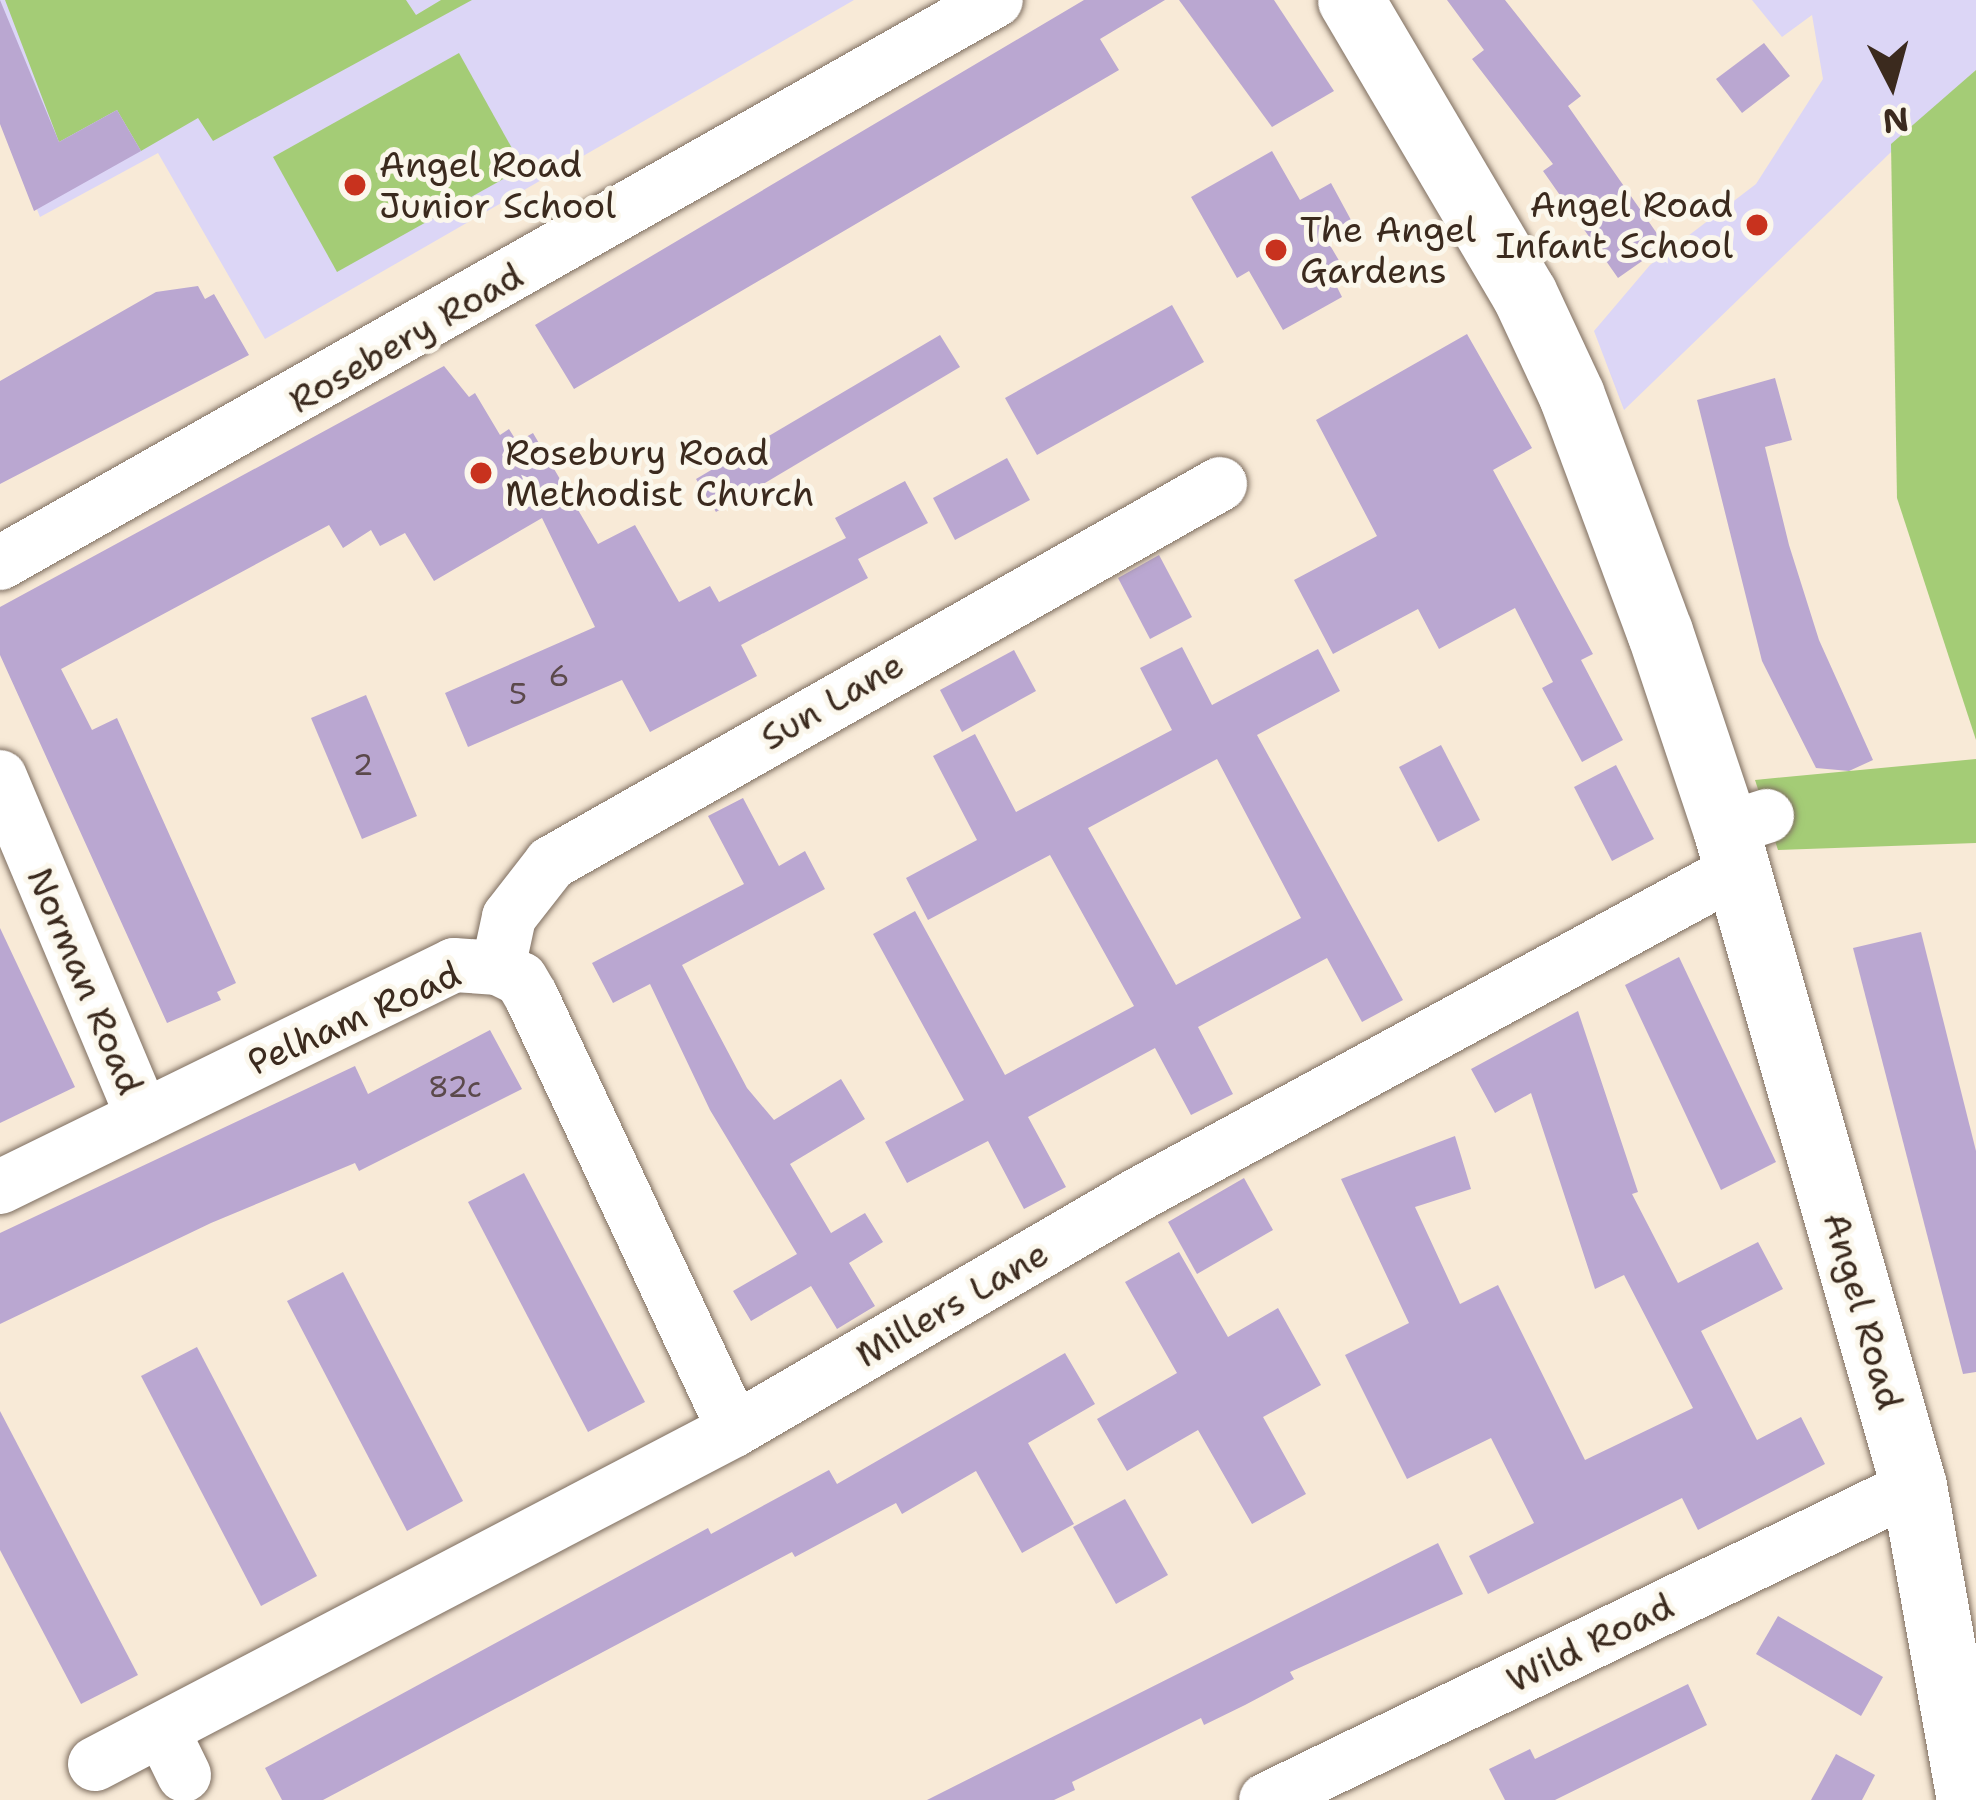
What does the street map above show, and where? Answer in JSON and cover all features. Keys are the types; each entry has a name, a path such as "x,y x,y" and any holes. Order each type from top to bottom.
{"street":[{"name":"Rosebery Road","path":"0,563 996,0"},
{"name":"Angel Road","path":"1351,0 1486,224 1572,396 1743,838 1914,1486 1970,1800"},
{"name":"Sun Lane","path":"498,968 509,917 551,863 1220,484"},
{"name":"Norman Road","path":"0,777 143,1118"},
{"name":"Millers Lane","path":"95,1764 173,1752 734,1430 1743,838"},
{"name":"Pelham Road","path":"0,1187 454,965 498,968 531,996 734,1430"},
{"name":"Wild Road","path":"1266,1800 1914,1486"}],"shaded area":[{"name":"Angel Road Junior School","path":"0,0 854,0 265,339 158,153 40,217 0,117"},
{"name":"Angel Road Infant School","path":"1752,0 1976,0 1976,70 1624,410 1594,331 1650,265 1756,184 1823,79 1812,15 1782,37"}],"green space":[{"path":"5,0 406,0 416,15 441,0 472,0 213,141 198,118 141,151 117,110 59,142"},
{"path":"459,53 523,168 337,272 273,157"},
{"path":"1976,70 1976,740 1897,498 1891,144"},
{"path":"1976,759 1976,843 1778,850 1755,780"}],"building":[{"path":"0,0 59,142 117,110 141,151 34,211 0,124"},
{"path":"1084,0 1165,0 1100,39 1119,70 574,389 535,325"},
{"path":"1179,0 1274,0 1334,91 1272,127"},
{"path":"1447,0 1505,0 1581,96 1568,106 1665,245 1618,278 1543,171 1553,164 1472,59 1484,50"},
{"path":"1764,43 1790,76 1742,113 1716,79"},
{"name":"The Angel Gardens","path":"1272,151 1300,200 1331,183 1351,220 1324,235 1341,264 1329,271 1342,297 1283,330 1249,271 1237,278 1191,197"},
{"path":"198,286 205,299 214,294 249,355 0,484 0,381 156,292"},
{"path":"1172,305 1204,362 1037,455 1005,398"},
{"path":"1467,334 1532,448 1493,470 1593,654 1581,660 1623,740 1582,762 1542,688 1553,682 1515,608 1439,649 1418,609 1333,654 1294,580 1377,536 1316,420"},
{"path":"940,335 960,367 716,512 696,479"},
{"path":"444,366 469,397 475,393 500,435 509,429 517,442 533,433 598,544 635,525 679,602 710,586 719,602 846,538 835,518 905,481 928,523 858,559 868,578 741,645 757,676 650,732 622,680 468,747 445,693 595,627 542,518 434,581 405,533 380,546 371,530 343,548 329,525 61,669 92,730 117,718 236,983 217,992 221,1000 167,1023 0,655 0,607"},
{"path":"1775,378 1792,440 1765,447 1789,545 1819,640 1873,760 1849,771 1816,768 1762,661 1697,400"},
{"path":"1007,458 1030,500 955,540 933,498"},
{"path":"1159,555 1192,617 1150,639 1118,578"},
{"path":"1182,647 1212,705 1318,649 1340,691 1257,735 1403,1000 1362,1022 1327,958 1198,1027 1233,1094 1191,1115 1155,1048 1028,1117 1066,1187 1024,1209 988,1141 907,1183 885,1142 964,1100 873,934 915,911 1005,1075 1134,1006 1050,855 928,920 906,878 977,840 933,756 975,734 1016,812 1172,730 1140,668","holes":["1217,759 1301,918 1176,985 1088,828"]},
{"path":"1014,650 1036,691 962,732 940,690"},
{"path":"366,695 417,816 362,839 311,718"},
{"path":"1441,745 1480,820 1438,842 1399,767"},
{"path":"1616,765 1654,839 1612,861 1574,787"},
{"path":"743,798 779,866 805,851 825,889 682,965 747,1088 774,1120 841,1079 865,1119 790,1164 831,1233 865,1213 883,1242 849,1263 875,1306 837,1329 811,1286 751,1321 733,1291 797,1254 710,1110 650,984 613,1003 592,963 744,884 708,816"},
{"path":"0,928 75,1087 0,1123"},
{"path":"1921,932 1976,1151 1976,1372 1963,1374 1853,948"},
{"path":"1679,957 1776,1162 1721,1190 1625,985"},
{"path":"1578,1011 1638,1192 1632,1194 1678,1283 1758,1242 1783,1289 1701,1331 1757,1440 1801,1417 1825,1464 1698,1530 1682,1498 1488,1594 1469,1556 1534,1523 1491,1438 1407,1479 1345,1355 1409,1323 1341,1179 1455,1136 1471,1189 1415,1207 1460,1304 1498,1285 1585,1460 1693,1408 1624,1275 1595,1289 1531,1093 1495,1113 1471,1069"},
{"path":"490,1030 522,1089 359,1171 355,1163 211,1223 0,1324 0,1233 355,1066 368,1094"},
{"path":"524,1173 645,1402 588,1432 468,1202"},
{"path":"1244,1178 1273,1230 1197,1274 1168,1222"},
{"path":"1179,1252 1228,1337 1278,1308 1321,1385 1263,1417 1306,1494 1252,1524 1198,1430 1127,1471 1097,1419 1177,1373 1125,1282"},
{"path":"343,1272 463,1501 407,1531 287,1301"},
{"path":"197,1347 317,1576 261,1606 141,1376"},
{"path":"1065,1353 1095,1404 1028,1443 1074,1524 1022,1553 976,1471 902,1514 896,1503 795,1557 792,1552 323,1800 282,1800 265,1768 708,1528 711,1534 829,1470 837,1484"},
{"path":"0,1411 138,1675 81,1704 0,1550"},
{"path":"1125,1499 1168,1575 1116,1604 1073,1527"},
{"path":"1438,1543 1463,1594 1290,1672 1294,1679 1245,1705 1204,1725 1201,1718 1072,1782 1075,1790 1054,1800 927,1800"},
{"path":"1778,1616 1883,1677 1861,1716 1756,1654"},
{"path":"1688,1684 1707,1725 1555,1800 1505,1800 1489,1769 1530,1749 1535,1759"},
{"path":"1836,1754 1875,1775 1862,1800 1811,1800"}],"place":[{"name":"Angel Road Junior School","path":"355,185"},
{"name":"Angel Road Infant School","path":"1757,225"},
{"name":"The Angel Gardens","path":"1276,250"},
{"name":"Rosebury Road Methodist Church","path":"481,473"}]}
